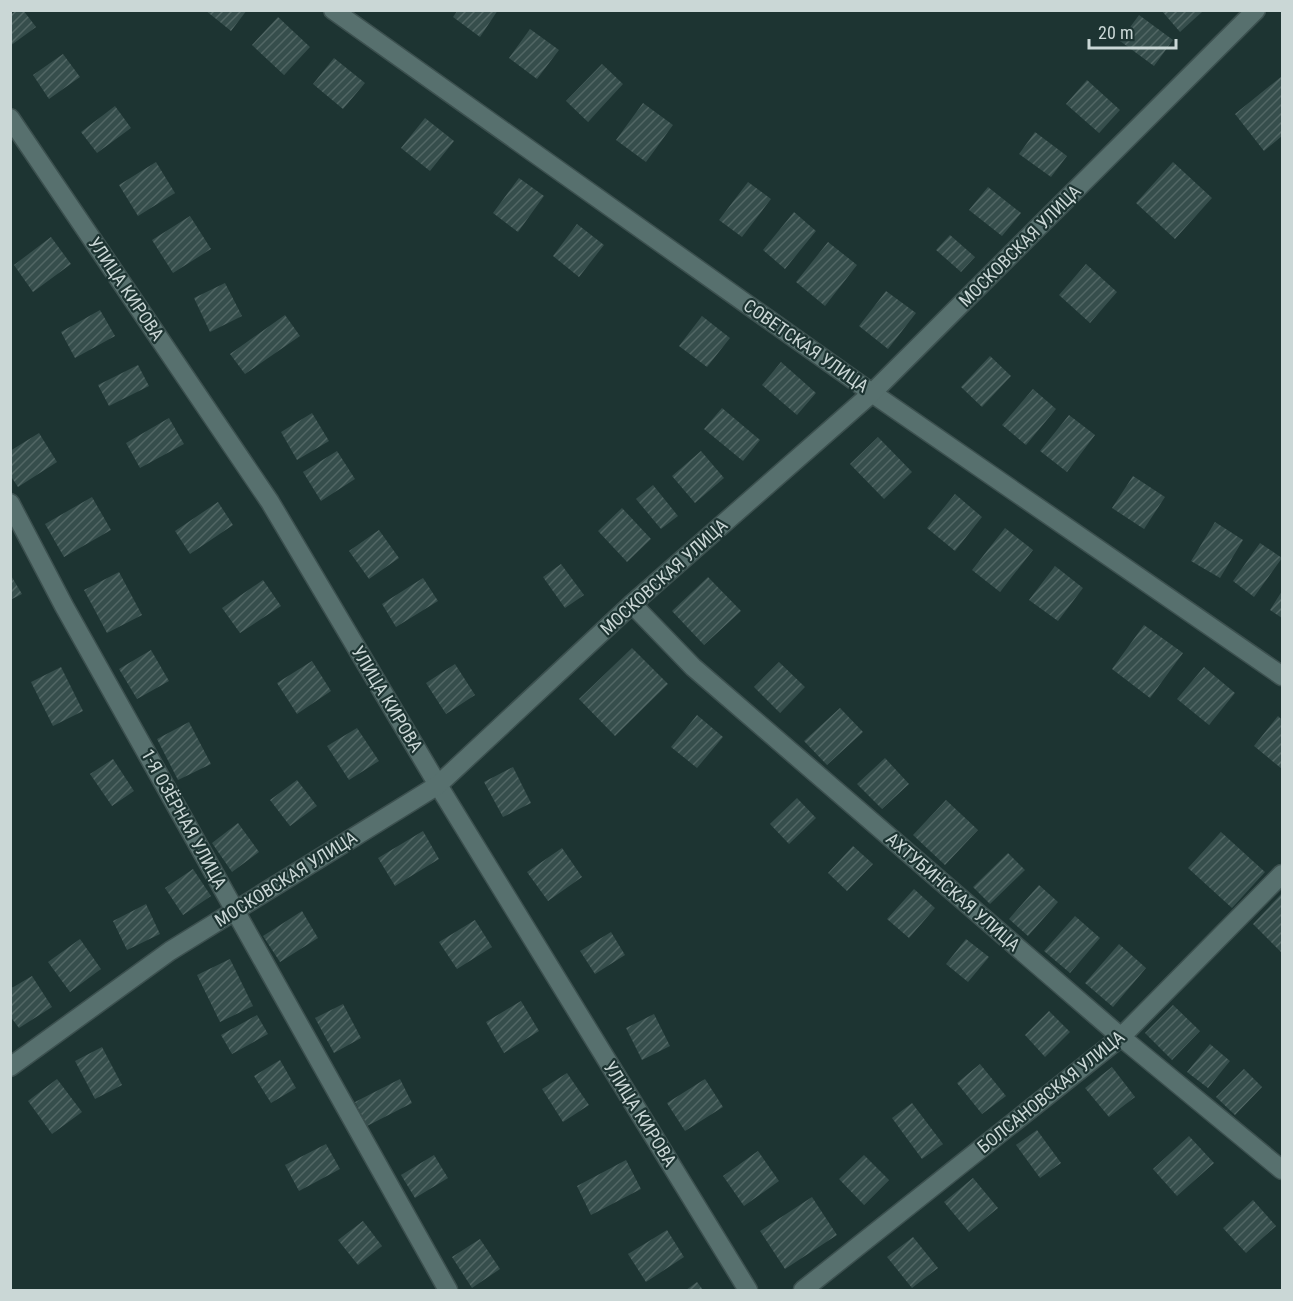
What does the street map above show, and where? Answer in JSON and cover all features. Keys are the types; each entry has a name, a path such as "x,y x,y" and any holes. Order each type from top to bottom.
{"street":[{"name":"СОВЕТСКАЯ УЛИЦА","path":"333,10 872,393 1282,676"},
{"name":"МОСКОВСКАЯ УЛИЦА","path":"10,1067 170,951 438,785 632,604 872,393 1256,10"},
{"name":"УЛИЦА КИРОВА","path":"10,118 270,502 438,785 748,1290"},
{"name":"1-Я ОЗЁРНАЯ УЛИЦА","path":"10,503 64,606 448,1290"},
{"name":"АХТУБИНСКАЯ УЛИЦА","path":"632,604 693,667 1120,1037 1282,1170"},
{"name":"БОЛСАНОВСКАЯ УЛИЦА","path":"803,1290 1120,1037 1282,874"}],"building":[{"path":"17,10 23,10 36,27 10,46 10,15"},
{"path":"205,10 247,10 231,31"},
{"path":"458,10 498,10 480,37 453,17"},
{"path":"1161,10 1204,10 1180,32"},
{"path":"1139,15 1173,40 1154,66 1120,41"},
{"path":"278,17 310,47 284,75 252,45"},
{"path":"530,29 559,50 537,79 509,58"},
{"path":"63,54 80,77 49,99 33,75"},
{"path":"334,58 365,83 343,109 313,84"},
{"path":"602,64 623,84 588,122 566,101"},
{"path":"1282,76 1282,136 1264,151 1235,114"},
{"path":"1087,80 1120,110 1099,133 1066,104"},
{"path":"643,103 673,125 646,162 616,140"},
{"path":"115,106 131,128 97,153 81,132"},
{"path":"425,118 454,141 430,171 401,148"},
{"path":"1035,132 1067,156 1051,177 1019,154"},
{"path":"156,162 175,193 138,216 119,185"},
{"path":"1173,162 1212,198 1175,239 1136,203"},
{"path":"519,178 544,196 518,232 493,213"},
{"path":"748,182 771,199 742,237 719,220"},
{"path":"988,187 1021,213 1002,236 969,210"},
{"path":"794,212 816,231 785,269 763,250"},
{"path":"190,216 211,249 173,273 152,240"},
{"path":"577,224 604,245 579,277 553,256"},
{"path":"950,235 975,257 961,272 936,250"},
{"path":"51,237 71,264 33,292 14,265"},
{"path":"828,242 857,265 825,306 796,282"},
{"path":"1086,264 1117,292 1090,323 1059,295"},
{"path":"225,283 242,316 210,332 194,298"},
{"path":"886,291 916,313 888,349 859,326"},
{"path":"100,310 115,336 75,358 61,332"},
{"path":"285,315 300,336 245,374 230,354"},
{"path":"702,316 730,338 707,367 679,346"},
{"path":"990,356 1011,376 982,407 961,387"},
{"path":"781,362 816,393 797,415 762,385"},
{"path":"138,365 149,386 109,406 98,385"},
{"path":"1033,389 1056,409 1026,445 1002,425"},
{"path":"722,408 760,440 743,461 704,429"},
{"path":"312,413 329,441 297,460 281,432"},
{"path":"1069,415 1095,435 1067,472 1040,451"},
{"path":"169,418 184,444 140,468 126,443"},
{"path":"39,433 57,462 18,487 10,475 10,451"},
{"path":"878,437 912,472 884,499 850,464"},
{"path":"337,451 355,479 321,501 303,472"},
{"path":"701,451 724,478 695,503 672,476"},
{"path":"1133,476 1165,497 1144,529 1112,508"},
{"path":"653,485 678,516 661,529 636,499"},
{"path":"955,494 982,517 955,551 927,528"},
{"path":"92,497 111,530 64,557 45,524"},
{"path":"218,502 233,525 190,554 175,531"},
{"path":"622,508 651,539 627,562 598,531"},
{"path":"1215,522 1243,540 1220,578 1191,561"},
{"path":"1005,528 1033,550 1000,592 972,570"},
{"path":"379,530 399,558 369,579 349,551"},
{"path":"1260,543 1282,558 1254,597 1233,581"},
{"path":"561,564 584,595 565,608 543,577"},
{"path":"1055,566 1083,588 1058,621 1029,600"},
{"path":"119,572 142,615 107,633 84,590"},
{"path":"10,574 22,594 10,600"},
{"path":"708,577 741,611 704,645 672,611"},
{"path":"423,578 438,601 396,627 382,604"},
{"path":"263,580 281,606 240,633 222,608"},
{"path":"1282,591 1282,618 1270,610"},
{"path":"1144,625 1183,653 1150,698 1112,669"},
{"path":"632,648 668,684 615,736 579,699"},
{"path":"151,650 169,681 137,699 119,669"},
{"path":"312,661 331,691 297,714 277,683"},
{"path":"779,662 805,687 780,713 754,687"},
{"path":"455,664 475,695 446,714 426,683"},
{"path":"61,667 83,711 53,726 31,682"},
{"path":"1204,667 1235,693 1209,725 1177,699"},
{"path":"840,708 863,732 827,765 804,741"},
{"path":"697,715 723,737 697,768 671,747"},
{"path":"1278,716 1282,720 1282,769 1254,746"},
{"path":"189,722 211,764 178,780 157,739"},
{"path":"357,728 379,761 349,780 327,746"},
{"path":"885,758 909,784 882,809 857,784"},
{"path":"113,759 134,791 112,806 90,774"},
{"path":"513,767 531,803 503,817 484,782"},
{"path":"297,780 317,806 290,826 270,800"},
{"path":"797,798 816,818 789,844 770,824"},
{"path":"946,800 978,830 945,865 913,835"},
{"path":"238,823 259,852 232,872 212,843"},
{"path":"423,831 439,859 395,886 378,858"},
{"path":"1221,832 1265,872 1232,908 1188,868"},
{"path":"853,846 873,864 847,891 828,873"},
{"path":"562,848 582,877 548,901 527,872"},
{"path":"1008,853 1025,870 990,904 973,887"},
{"path":"193,869 211,896 183,915 165,888"},
{"path":"1039,885 1058,902 1028,936 1009,919"},
{"path":"914,889 935,908 909,938 887,919"},
{"path":"1282,893 1282,953 1253,924"},
{"path":"146,904 160,934 127,950 113,921"},
{"path":"302,911 318,938 280,962 263,936"},
{"path":"1075,916 1100,938 1070,973 1044,951"},
{"path":"475,920 492,947 457,969 439,942"},
{"path":"611,932 625,955 595,974 580,951"},
{"path":"80,939 101,969 70,992 48,962"},
{"path":"966,939 989,957 968,982 946,964"},
{"path":"1119,944 1146,968 1113,1007 1085,983"},
{"path":"230,959 253,1006 220,1022 197,975"},
{"path":"32,976 52,1007 19,1028 10,1016 10,989"},
{"path":"521,1001 539,1031 504,1053 486,1022"},
{"path":"343,1004 361,1038 334,1053 315,1018"},
{"path":"1173,1005 1200,1031 1172,1060 1145,1033"},
{"path":"1049,1011 1070,1032 1045,1057 1025,1035"},
{"path":"654,1014 670,1046 642,1060 626,1028"},
{"path":"257,1015 268,1034 232,1054 221,1035"},
{"path":"1210,1044 1230,1061 1208,1088 1187,1072"},
{"path":"102,1047 122,1085 95,1099 75,1061"},
{"path":"280,1060 296,1088 271,1103 254,1076"},
{"path":"980,1064 1006,1096 982,1114 957,1083"},
{"path":"1112,1067 1135,1097 1109,1117 1085,1088"},
{"path":"1244,1069 1262,1087 1235,1115 1216,1097"},
{"path":"567,1073 589,1105 563,1122 542,1089"},
{"path":"57,1079 82,1112 52,1134 28,1101"},
{"path":"400,1079 412,1103 367,1126 355,1102"},
{"path":"705,1079 723,1107 685,1131 667,1103"},
{"path":"912,1103 943,1144 922,1159 892,1118"},
{"path":"1037,1130 1061,1163 1040,1178 1016,1145"},
{"path":"1189,1136 1214,1163 1177,1196 1153,1169"},
{"path":"326,1144 340,1169 299,1191 285,1165"},
{"path":"758,1151 779,1181 744,1206 723,1176"},
{"path":"434,1155 448,1178 415,1198 401,1175"},
{"path":"864,1155 889,1180 864,1205 839,1179"},
{"path":"626,1160 641,1189 591,1215 577,1186"},
{"path":"973,1178 998,1208 969,1232 944,1202"},
{"path":"812,1197 837,1235 785,1269 760,1231"},
{"path":"1253,1200 1276,1226 1246,1253 1223,1228"},
{"path":"363,1221 382,1246 358,1265 338,1240"},
{"path":"667,1230 684,1257 646,1282 628,1254"},
{"path":"913,1237 938,1268 912,1288 887,1257"},
{"path":"480,1239 500,1269 472,1288 452,1257"},
{"path":"697,1282 703,1290 686,1290"}]}
